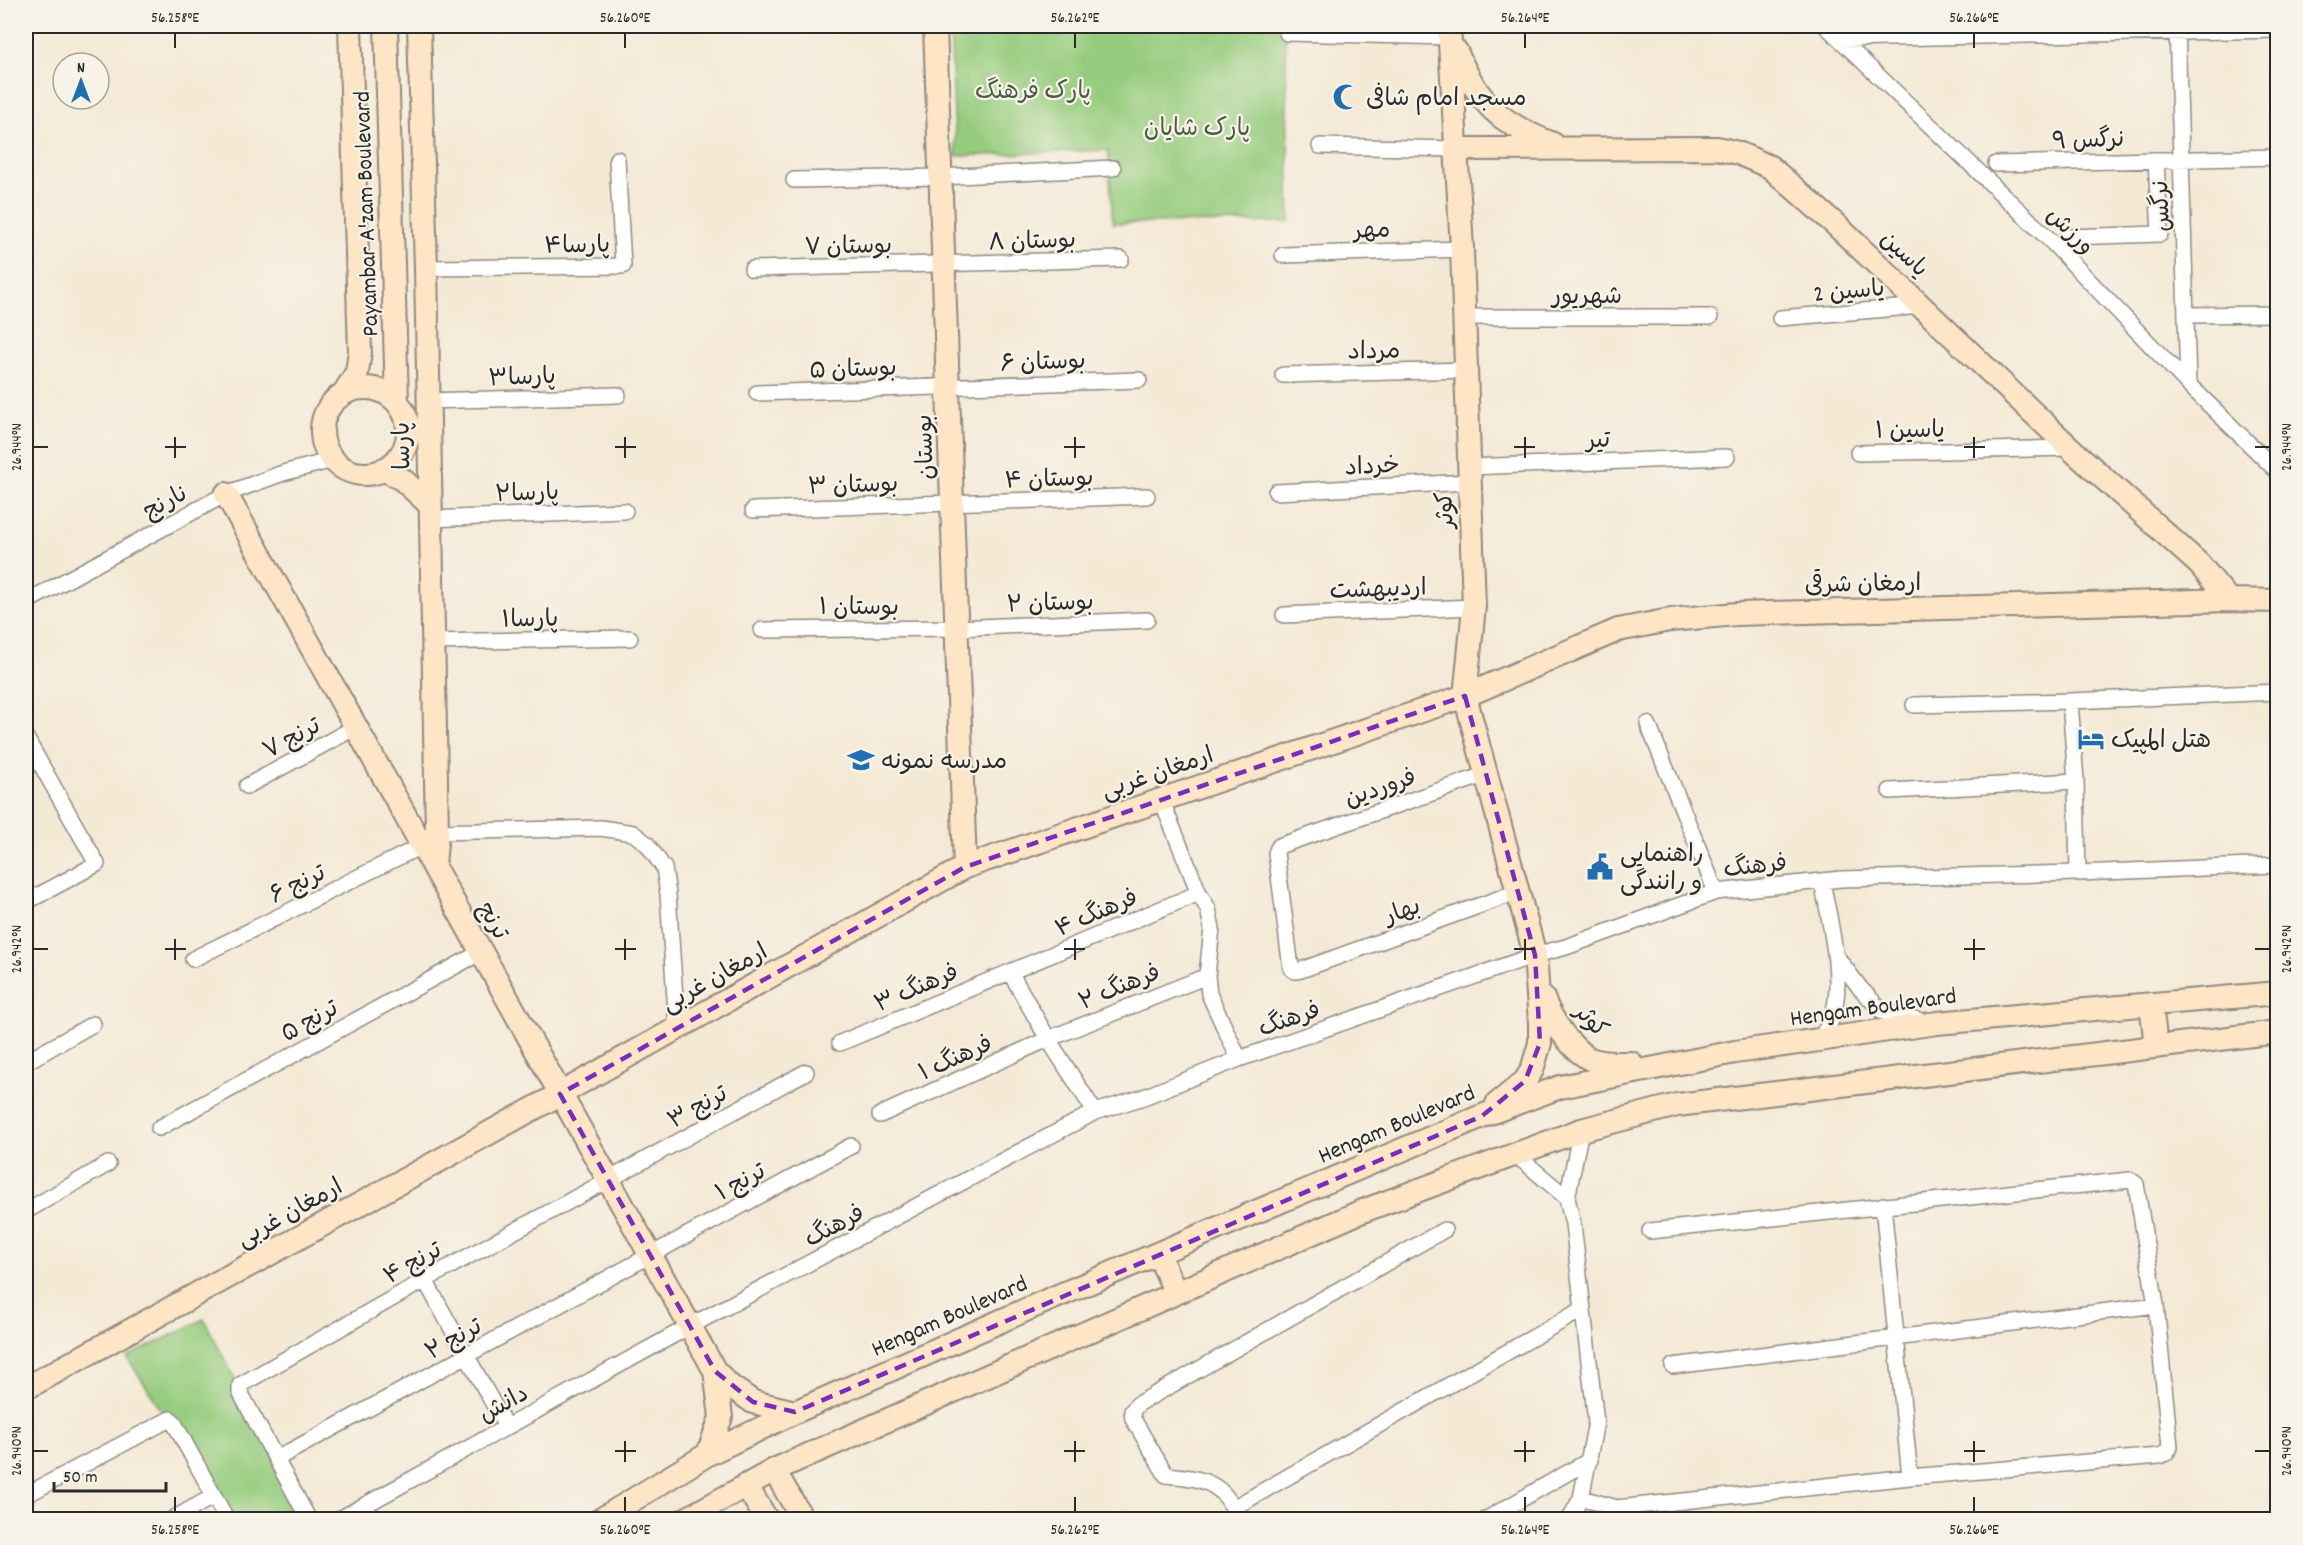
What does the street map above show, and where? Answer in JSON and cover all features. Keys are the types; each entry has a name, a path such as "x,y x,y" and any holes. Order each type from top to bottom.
{"street":[{"name":"Payambar A'zam Boulevard","path":"344,393 357,372 360,352 350,26"},
{"name":"Payambar A'zam Boulevard","path":"386,26 397,401"},
{"name":"پارسا","path":"419,26 426,268 432,642 430,848"},
{"name":"بوستان","path":"935,26 965,867"},
{"name":"ورزش","path":"1826,26 2052,242 2187,384 2277,472"},
{"path":"1840,39 2177,29 2277,30"},
{"name":"نرگس","path":"2177,29 2187,384"},
{"path":"1287,33 1450,31 1466,76 1493,113 1529,135 1566,149"},
{"name":"کوثر","path":"1450,31 1462,249 1474,607 1465,696 1535,955 1540,1043 1532,1070 1526,1081 1482,1116"},
{"path":"1320,146 1456,149"},
{"name":"یاسین","path":"1456,149 1718,148 1738,153 1770,167 1836,225 2070,448 2199,564 2229,600"},
{"name":"نرگس ۹","path":"1996,164 2277,158"},
{"name":"پارسا۴","path":"426,268 622,266 617,159"},
{"path":"2067,237 2160,234 2156,160"},
{"path":"794,180 941,177 1113,168"},
{"name":"مهر","path":"1282,255 1462,249"},
{"name":"بوستان ۸","path":"945,265 1121,260"},
{"name":"بوستان ۷","path":"752,269 945,265"},
{"name":"یاسین 2","path":"1780,318 1922,306"},
{"path":"2186,315 2277,314"},
{"name":"شهریور","path":"1464,317 1710,317"},
{"name":"مرداد","path":"1283,375 1466,370"},
{"name":"بوستان ۶","path":"949,387 1139,380"},
{"name":"بوستان ۵","path":"757,393 949,387"},
{"path":"357,388 372,388 397,401 408,425 408,438 395,462 371,473 357,473 333,460 322,435 322,422 330,406 344,393 357,388"},
{"name":"پارسا۳","path":"427,401 618,395"},
{"name":"یاسین ۱","path":"1858,453 2070,448"},
{"name":"تیر","path":"1470,474 1727,457"},
{"name":"نارنج","path":"26,602 226,494 283,473 333,460"},
{"path":"384,469 403,480 429,512"},
{"name":"خرداد","path":"1276,492 1470,474"},
{"name":"ترنج","path":"226,494 356,728 430,848 481,952 715,1371"},
{"name":"بوستان ۴","path":"953,504 1146,496"},
{"name":"بوستان ۳","path":"753,510 953,504"},
{"name":"پارسا۲","path":"429,512 626,511"},
{"name":"ارمغان شرقی","path":"1465,696 1618,630 1670,620 1737,614 2229,600 2277,601"},
{"name":"اردیبهشت","path":"1284,615 1474,607"},
{"name":"بوستان ۲","path":"956,628 1146,620"},
{"name":"بوستان ۱","path":"762,630 956,628"},
{"name":"پارسا۱","path":"432,642 630,638"},
{"path":"1914,705 2277,692"},
{"name":"ارمغان غربی","path":"26,1388 560,1094 965,867 1465,696"},
{"path":"2070,701 2076,781 2078,873"},
{"path":"1648,724 1716,892"},
{"name":"ترنج ۷","path":"247,786 356,728"},
{"path":"26,902 96,864 28,747"},
{"name":"فروردین","path":"1301,970 1295,971 1291,968 1276,854 1278,846 1487,774"},
{"path":"1890,791 2076,781"},
{"path":"1161,799 1199,893 1208,909 1212,928 1207,976 1209,994 1239,1059"},
{"path":"430,848 601,828 633,833 647,844 664,868 668,894 677,1028"},
{"name":"ترنج ۶","path":"193,959 430,848"},
{"name":"فرهنگ","path":"690,1326 1095,1112 1141,1098 1239,1059 1535,955 1566,947 1716,892 1900,876 2078,873 2277,865"},
{"path":"1819,1040 1831,1019 1836,995 1836,956 1822,881"},
{"name":"بهار","path":"1301,970 1517,892"},
{"name":"فرهنگ ۴","path":"1010,972 1199,893"},
{"name":"ترنج ۵","path":"159,1128 481,952"},
{"path":"1836,956 1860,988 1883,1012 1937,1023"},
{"path":"1010,972 1048,1039 1095,1112"},
{"name":"فرهنگ ۳","path":"840,1043 1010,972"},
{"name":"فرهنگ ۲","path":"1048,1039 1207,976"},
{"name":"کوثر","path":"1537,982 1556,1026 1591,1060 1614,1063 1668,1064"},
{"name":"Hengam Boulevard","path":"600,1520 708,1454 795,1413 1158,1254 1482,1116 1560,1087 1668,1064 1937,1023 2277,993"},
{"path":"2151,1004 2156,1046"},
{"path":"26,1062 93,1024"},
{"path":"684,1520 774,1470 1360,1212 1581,1130 1677,1105 2277,1032"},
{"name":"فرهنگ ۱","path":"880,1115 1048,1039"},
{"name":"ترنج ۳","path":"608,1180 806,1072"},
{"path":"1569,1520 1581,1498 1596,1422 1573,1224 1567,1198 1581,1130"},
{"name":"ترنج ۱","path":"651,1255 851,1146"},
{"path":"1515,1154 1567,1198"},
{"path":"26,1211 108,1164"},
{"name":"ترنج ۴","path":"276,1459 240,1392 240,1385 608,1180"},
{"path":"1617,1508 1910,1477 2160,1456 2166,1453 2169,1447 2156,1305 2136,1184 2130,1180 1650,1231"},
{"path":"1883,1205 1910,1477"},
{"path":"1444,1230 1137,1404 1132,1411 1133,1419 1166,1475 1203,1479 1219,1488 1235,1514 1583,1309"},
{"path":"1158,1254 1176,1293"},
{"name":"ترنج ۲","path":"276,1459 651,1255"},
{"path":"425,1280 506,1427"},
{"path":"1673,1366 2156,1305"},
{"name":"دانش","path":"339,1520 690,1326"},
{"path":"715,1371 730,1386 753,1402 795,1413"},
{"path":"708,1454 721,1416 715,1371"},
{"path":"26,1495 170,1419 227,1520"},
{"path":"276,1459 309,1520"},
{"path":"1485,1520 1590,1460"},
{"path":"774,1470 793,1517"},
{"path":"746,1485 767,1520"},
{"path":"171,1520 214,1496"},
{"path":"1581,1498 1617,1508 1633,1520"}],"highlighted area":[{"path":"1465,696 1535,955 1540,1043 1525,1081 1482,1116 795,1412 753,1402 715,1371 560,1094 965,867"}],"green space":[{"name":"پارک شایان","path":"1285,26 1290,222 1113,223 1108,150 956,156 950,28"},
{"path":"204,1319 306,1519 232,1519 127,1357"}],"place":[{"name":"مسجد امام شافی","path":"1346,97"},
{"name":"هتل المپیک","path":"2091,739"},
{"name":"مدرسه نمونه","path":"861,760"},
{"name":"راهنمایی و رانندگی","path":"1600,867"}],"park label":[{"name":"پارک فرهنگ","path":"1033,90"}]}
